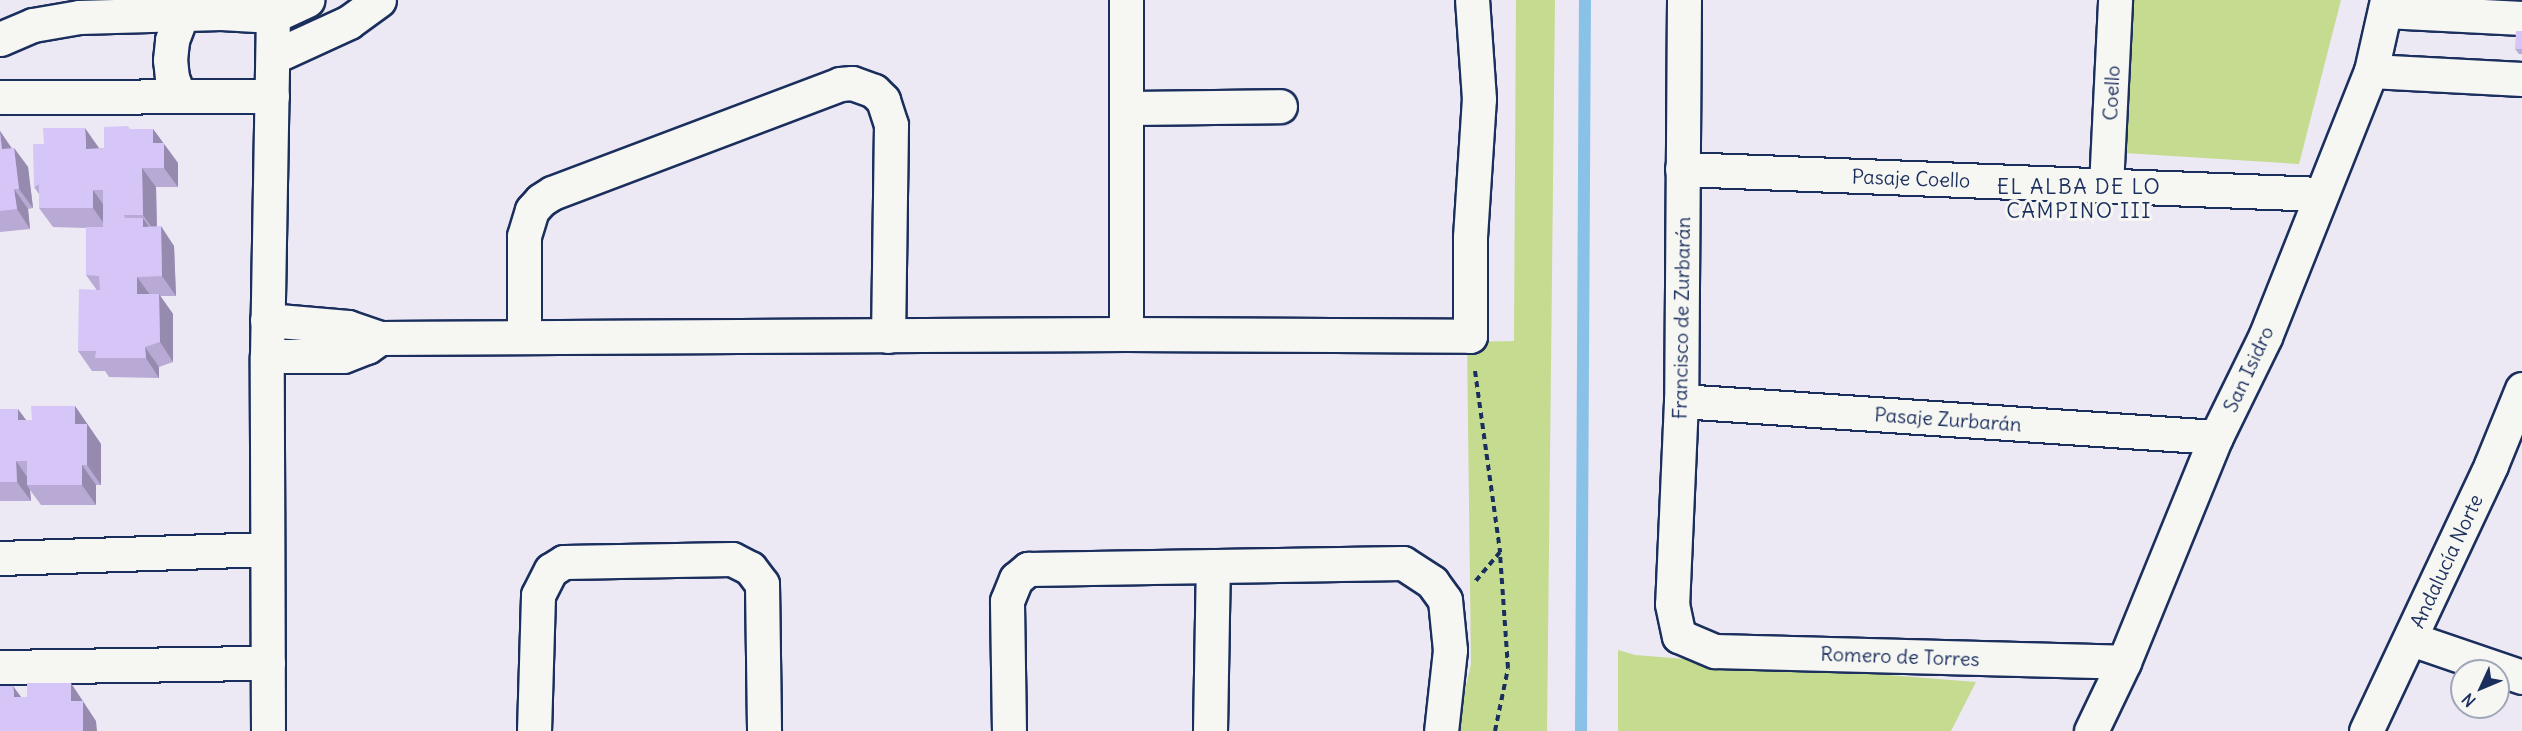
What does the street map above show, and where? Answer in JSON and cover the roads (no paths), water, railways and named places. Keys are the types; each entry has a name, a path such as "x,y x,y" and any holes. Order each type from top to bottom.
{"street":[{"path":"0,39 33,25 59,19 182,14 273,16 307,0"},
{"path":"273,57 349,22 379,0"},
{"path":"1125,334 1126,0"},
{"path":"267,320 348,327 381,338 1125,334 1470,336 1470,237 1479,99 1472,0"},
{"name":"Francisco de Zurbarán","path":"1680,636 1672,604 1681,401 1684,0"},
{"name":"Coello","path":"2106,186 2115,0"},
{"path":"2386,6 2522,18"},
{"name":"San Isidro","path":"2091,731 2124,662 2216,437 2265,337 2320,194 2371,71 2386,6"},
{"path":"179,96 172,78 170,60 172,40 182,14"},
{"path":"268,731 267,320 273,16"},
{"path":"2371,71 2522,80"},
{"path":"524,337 524,236 532,210 541,200 563,189 840,84 852,83 874,91 883,100 890,118 888,336"},
{"path":"0,97 272,96"},
{"path":"1127,108 1280,106"},
{"name":"Pasaje Coello","path":"1682,169 2320,194"},
{"path":"267,356 343,356 367,347 381,338"},
{"name":"Andalucía Norte","path":"2366,731 2491,465 2522,389"},
{"name":"Pasaje Zurbarán","path":"1681,401 2216,437"},
{"path":"0,558 267,549"},
{"path":"534,731 538,595 551,570 564,562 732,559 750,568 762,584 764,731"},
{"path":"1009,731 1007,601 1016,579 1028,569 1403,563 1432,582 1445,600 1450,650 1441,731"},
{"path":"1210,731 1213,566"},
{"name":"Romero de Torres","path":"1680,636 1714,651 2124,662"},
{"path":"2411,639 2522,677"},
{"path":"0,667 268,663"}],"waterway":[{"path":"1581,731 1585,0"}],"district":[{"name":"EL ALBA DE LO CAMPINO III","path":"2079,199"}]}
